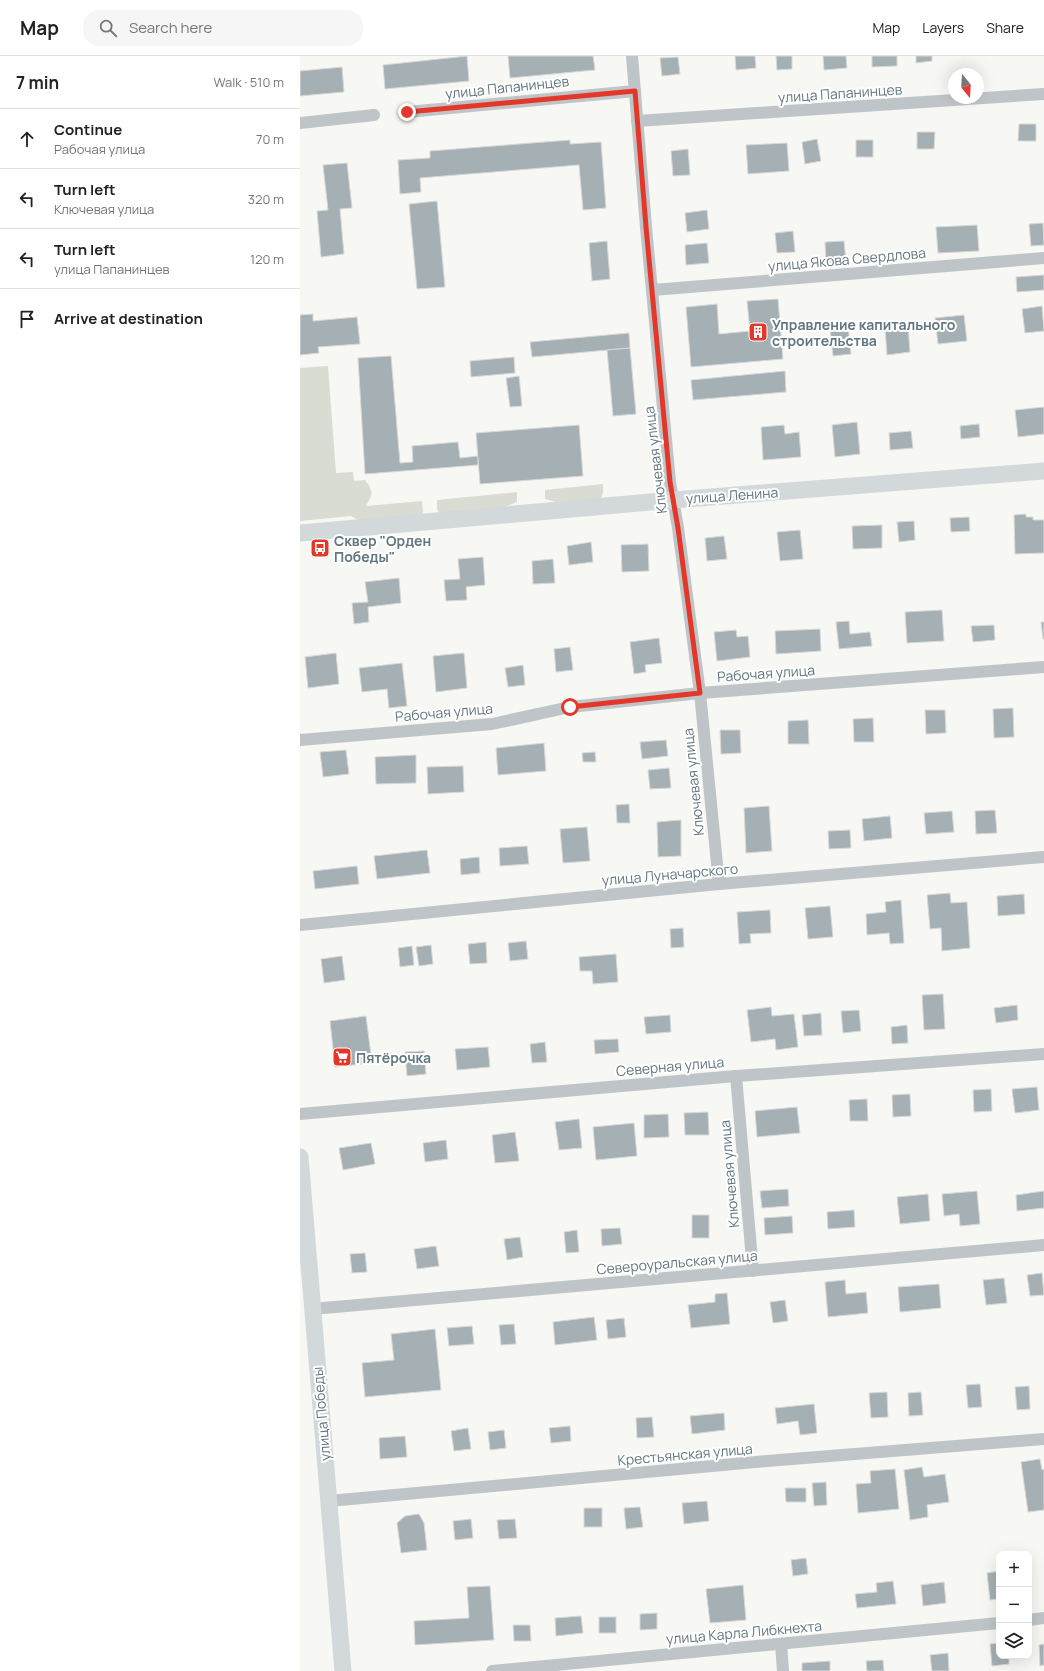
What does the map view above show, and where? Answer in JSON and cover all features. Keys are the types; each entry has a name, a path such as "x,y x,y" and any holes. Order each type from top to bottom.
{"main road":[{"name":"улица Ленина","path":"300,533 673,500 1044,471"},
{"name":"улица Победы","path":"300,1157 343,1671"}],"street":[{"name":"Ключевая улица","path":"632,56 646,227 673,500 700,693 719,884"},
{"name":"улица Папанинцев","path":"407,112 635,91"},
{"name":"улица Папанинцев","path":"638,121 1044,94"},
{"path":"300,123 374,115"},
{"name":"улица Якова Свердлова","path":"653,290 1044,258"},
{"name":"Рабочая улица","path":"300,740 492,724 570,707 700,693 1044,667"},
{"name":"улица Луначарского","path":"300,925 719,884 1044,857"},
{"name":"Северная улица","path":"300,1114 736,1076 1044,1054"},
{"name":"Ключевая улица","path":"736,1076 753,1270"},
{"name":"Североуральская улица","path":"312,1309 1044,1245"},
{"name":"Крестьянская улица","path":"329,1501 775,1461 1044,1439"},
{"path":"1032,1620 1044,1618"},
{"name":"улица Карла Либкнехта","path":"492,1671 996,1623"},
{"path":"781,1644 783,1671"}],"shaded area":[{"path":"328,366 336,473 353,472 354,481 365,480 372,493 366,506 422,501 423,512 419,517 361,522 351,516 300,521 300,368"},
{"path":"603,484 603,493 601,498 564,504 545,499 545,490"},
{"path":"517,492 517,502 497,510 440,515 437,509 437,500"}],"building":[{"path":"467,56 469,81 385,89 383,65"},
{"path":"508,56 593,56 595,70 510,78"},
{"path":"735,56 755,56 756,68 736,70"},
{"path":"776,56 792,56 792,69 777,70"},
{"path":"823,56 846,56 847,68 824,70"},
{"path":"872,56 897,56 897,66 872,67"},
{"path":"916,56 932,56 932,61 916,63"},
{"path":"678,57 680,74 662,76 660,58"},
{"path":"342,67 344,92 300,96 300,71"},
{"path":"1019,124 1036,124 1036,141 1018,141"},
{"path":"917,132 935,132 934,149 917,149"},
{"path":"817,139 821,161 805,164 802,142"},
{"path":"570,140 570,144 601,142 606,208 583,210 579,165 420,178 421,192 400,194 398,160 430,158 430,151"},
{"path":"856,140 873,140 873,157 856,157"},
{"path":"787,143 789,171 748,174 746,145"},
{"path":"688,149 690,175 673,176 671,151"},
{"path":"347,163 352,208 340,209 344,254 321,257 317,211 328,210 323,165"},
{"path":"437,201 445,287 417,289 409,204"},
{"path":"707,210 709,229 687,232 685,213"},
{"path":"1043,223 1044,245 1031,246 1029,224"},
{"path":"977,225 979,251 938,253 936,227"},
{"path":"793,231 795,252 777,253 775,233"},
{"path":"607,241 610,279 592,281 589,243"},
{"path":"844,241 846,262 826,263 825,242"},
{"path":"707,243 709,263 686,265 685,245"},
{"path":"1044,275 1044,290 1017,292 1016,277"},
{"name":"Управление капитального строительства","path":"778,299 783,359 691,367 686,307 717,304 719,334 750,331 747,301"},
{"path":"1042,306 1044,331 1025,333 1022,309"},
{"path":"313,314 313,321 357,317 360,344 318,347 319,353 300,355 300,315"},
{"path":"964,315 967,341 938,344 935,318"},
{"path":"908,325 910,352 887,355 885,328"},
{"path":"848,326 851,354 833,356 830,328"},
{"path":"629,333 630,348 532,357 530,342"},
{"path":"630,348 636,414 613,416 607,350"},
{"path":"391,356 400,463 413,462 412,446 458,442 460,458 478,456 478,465 365,474 358,358"},
{"path":"514,357 515,373 471,377 470,361"},
{"path":"785,371 786,392 693,400 691,380"},
{"path":"519,376 522,406 510,407 506,378"},
{"path":"1044,407 1044,434 1018,437 1015,410"},
{"path":"857,422 860,454 835,457 832,425"},
{"path":"979,424 980,437 961,439 960,426"},
{"path":"579,425 583,476 480,484 476,433"},
{"path":"784,425 785,434 799,432 801,457 763,460 761,427"},
{"path":"911,431 913,448 890,450 889,433"},
{"path":"1026,514 1026,517 1033,517 1033,520 1044,520 1044,553 1015,554 1014,515"},
{"path":"969,517 970,531 951,532 950,518"},
{"path":"914,521 915,540 899,542 897,522"},
{"path":"882,525 882,548 853,549 852,526"},
{"path":"800,530 803,559 780,561 777,532"},
{"path":"724,536 727,559 707,561 705,538"},
{"path":"591,542 593,562 569,565 567,546"},
{"path":"648,544 649,571 622,572 621,545"},
{"path":"483,557 485,585 466,587 467,600 446,601 444,580 460,579 458,559"},
{"path":"553,559 555,583 533,584 532,561"},
{"path":"399,578 401,603 368,607 369,622 354,624 352,603 368,602 365,582"},
{"path":"942,610 944,641 907,643 905,612"},
{"path":"849,621 850,634 870,632 872,646 839,649 836,622"},
{"path":"1041,622 1044,622 1044,639 1043,639"},
{"path":"994,625 995,640 973,642 971,626"},
{"path":"820,629 821,651 776,654 775,631"},
{"path":"736,630 737,637 748,636 750,657 717,661 714,632"},
{"path":"659,638 662,663 645,665 646,672 634,674 630,642"},
{"path":"570,647 573,670 556,672 554,649"},
{"path":"336,653 339,684 308,688 305,657"},
{"path":"464,653 467,688 436,692 433,656"},
{"path":"402,663 407,706 389,708 387,689 362,692 359,668"},
{"path":"523,665 525,685 508,687 505,668"},
{"path":"1013,708 1014,737 994,738 993,709"},
{"path":"925,710 945,710 946,733 926,734"},
{"path":"873,718 874,742 854,742 853,719"},
{"path":"808,720 809,744 788,744 788,721"},
{"path":"720,730 740,730 741,753 721,754"},
{"path":"666,740 668,756 642,759 640,742"},
{"path":"544,743 546,771 498,775 496,748"},
{"path":"346,750 349,774 323,777 320,752"},
{"path":"595,752 596,762 583,762 582,753"},
{"path":"416,755 416,783 376,784 375,757"},
{"path":"463,766 464,792 428,794 427,767"},
{"path":"669,768 671,788 650,789 648,770"},
{"path":"629,804 630,823 617,823 616,805"},
{"path":"769,806 772,851 746,853 744,808"},
{"path":"995,810 997,833 976,834 975,811"},
{"path":"952,811 954,832 926,834 924,813"},
{"path":"890,816 892,838 864,841 862,819"},
{"path":"681,820 681,856 658,857 657,822"},
{"path":"587,827 590,861 563,863 560,829"},
{"path":"850,830 851,848 829,849 828,831"},
{"path":"527,846 529,864 500,866 499,848"},
{"path":"427,850 430,873 377,879 374,856"},
{"path":"479,857 480,873 461,875 460,859"},
{"path":"357,866 359,884 315,889 313,871"},
{"path":"950,893 951,903 967,902 970,948 942,951 941,928 930,929 927,895"},
{"path":"1024,894 1025,914 998,916 997,896"},
{"path":"901,900 904,943 890,944 889,933 867,935 866,914 886,912 885,902"},
{"path":"830,906 833,937 808,939 805,908"},
{"path":"770,910 771,933 750,934 751,943 739,944 737,912"},
{"path":"683,928 684,947 671,948 670,929"},
{"path":"526,941 528,959 510,961 508,943"},
{"path":"486,942 487,963 470,964 468,944"},
{"path":"431,945 433,964 419,966 416,947"},
{"path":"412,946 414,965 400,967 398,948"},
{"path":"616,954 618,982 593,984 592,971 580,971 579,957"},
{"path":"342,956 345,980 324,983 321,959"},
{"path":"943,994 945,1029 924,1030 922,995"},
{"path":"1017,1005 1018,1020 996,1023 994,1008"},
{"path":"771,1007 772,1016 794,1014 798,1047 776,1050 775,1039 751,1042 747,1010"},
{"path":"859,1010 861,1031 843,1033 841,1011"},
{"path":"821,1013 822,1035 804,1036 802,1015"},
{"path":"670,1015 671,1032 646,1034 644,1017"},
{"path":"366,1016 372,1063 335,1067 330,1021"},
{"path":"907,1025 908,1043 892,1044 891,1027"},
{"path":"618,1039 619,1052 595,1054 594,1040"},
{"path":"545,1042 547,1062 532,1063 530,1044"},
{"path":"488,1047 490,1067 457,1070 455,1049"},
{"path":"424,1051 426,1074 407,1076 405,1052"},
{"path":"1037,1087 1039,1110 1015,1113 1012,1089"},
{"path":"991,1089 992,1111 974,1112 973,1090"},
{"path":"910,1094 911,1116 893,1117 892,1095"},
{"path":"867,1099 868,1121 850,1121 849,1100"},
{"path":"797,1107 800,1133 757,1137 755,1111"},
{"path":"708,1112 709,1135 685,1135 684,1113"},
{"path":"668,1114 669,1137 644,1138 644,1115"},
{"path":"579,1119 582,1148 559,1150 555,1122"},
{"path":"634,1123 637,1156 596,1160 593,1127"},
{"path":"515,1132 519,1161 495,1163 492,1135"},
{"path":"446,1140 448,1159 425,1162 423,1143"},
{"path":"371,1143 375,1164 343,1170 339,1148"},
{"path":"788,1189 789,1206 762,1208 760,1191"},
{"path":"977,1191 980,1224 960,1226 959,1214 944,1216 942,1194"},
{"path":"1044,1191 1044,1208 1017,1211 1016,1195"},
{"path":"928,1194 930,1221 900,1224 897,1197"},
{"path":"854,1210 855,1227 828,1229 827,1212"},
{"path":"692,1215 709,1215 709,1238 692,1238"},
{"path":"792,1216 793,1233 765,1235 764,1218"},
{"path":"620,1228 622,1244 602,1246 601,1229"},
{"path":"577,1230 579,1252 566,1253 564,1232"},
{"path":"520,1237 523,1257 507,1260 504,1239"},
{"path":"436,1246 439,1266 417,1269 414,1249"},
{"path":"365,1253 367,1272 352,1273 350,1254"},
{"path":"1042,1273 1044,1295 1030,1296 1027,1275"},
{"path":"1004,1278 1007,1303 986,1305 983,1280"},
{"path":"845,1280 846,1294 866,1292 868,1313 828,1317 825,1282"},
{"path":"939,1284 941,1308 900,1312 898,1287"},
{"path":"727,1293 730,1324 691,1328 688,1305 715,1302 715,1294"},
{"path":"785,1300 788,1321 773,1323 770,1302"},
{"path":"594,1317 597,1340 555,1345 553,1322"},
{"path":"624,1318 626,1337 608,1339 606,1320"},
{"path":"514,1324 516,1344 501,1345 499,1325"},
{"path":"472,1326 474,1344 449,1346 447,1328"},
{"path":"435,1329 441,1390 365,1397 362,1363 394,1360 391,1334"},
{"path":"980,1384 982,1407 968,1408 966,1385"},
{"path":"1029,1386 1030,1409 1017,1410 1015,1387"},
{"path":"887,1392 888,1417 871,1418 869,1393"},
{"path":"921,1392 923,1415 909,1416 908,1393"},
{"path":"814,1404 817,1433 800,1435 798,1421 777,1424 775,1408"},
{"path":"724,1413 725,1430 692,1434 690,1416"},
{"path":"652,1417 654,1437 637,1438 636,1418"},
{"path":"570,1426 571,1441 551,1443 549,1428"},
{"path":"468,1428 471,1449 454,1451 451,1431"},
{"path":"504,1430 506,1448 490,1450 488,1432"},
{"path":"405,1436 407,1457 380,1459 379,1438"},
{"path":"1040,1459 1042,1470 1044,1469 1044,1510 1028,1512 1021,1462"},
{"path":"922,1467 924,1477 945,1474 949,1502 927,1505 928,1517 910,1520 904,1470"},
{"path":"895,1469 899,1509 858,1513 856,1484 871,1483 870,1471"},
{"path":"826,1482 827,1505 814,1506 812,1483"},
{"path":"785,1488 806,1488 806,1502 786,1502"},
{"path":"707,1501 709,1521 684,1524 682,1503"},
{"path":"640,1507 643,1527 626,1529 624,1508"},
{"path":"584,1508 602,1508 602,1527 584,1527"},
{"path":"419,1514 424,1523 427,1550 401,1553 397,1523 405,1516"},
{"path":"471,1519 473,1538 455,1540 453,1521"},
{"path":"515,1519 517,1538 499,1539 497,1520"},
{"path":"806,1558 808,1574 793,1576 791,1560"},
{"path":"996,1572 996,1599 990,1600 987,1573"},
{"path":"893,1581 896,1604 857,1608 855,1594 877,1592 876,1583"},
{"path":"944,1582 946,1603 923,1606 921,1585"},
{"path":"743,1585 746,1620 710,1623 706,1589"},
{"path":"490,1586 494,1640 415,1645 414,1621 469,1618 467,1587"},
{"path":"657,1613 657,1629 640,1630 640,1614"},
{"path":"581,1616 583,1633 556,1636 555,1618"},
{"path":"599,1617 616,1617 616,1633 599,1633"},
{"path":"513,1625 530,1625 531,1641 514,1641"},
{"path":"996,1643 996,1659 1009,1659 1009,1664 992,1666 990,1644"},
{"path":"1044,1644 1044,1665 1040,1666 1039,1645"},
{"path":"948,1653 949,1671 932,1671 930,1655"},
{"path":"883,1660 884,1671 867,1671 866,1661"},
{"path":"830,1661 830,1671 802,1671 802,1663"}],"place":[{"name":"Управление капитального строительства","path":"758,332"},
{"name":"Сквер \"Орден Победы\"","path":"320,548"},
{"name":"Пятёрочка","path":"342,1057"}],"route":[{"path":"407,112 610,92 635,91 670,482 678,528 700,693 570,707"}]}
